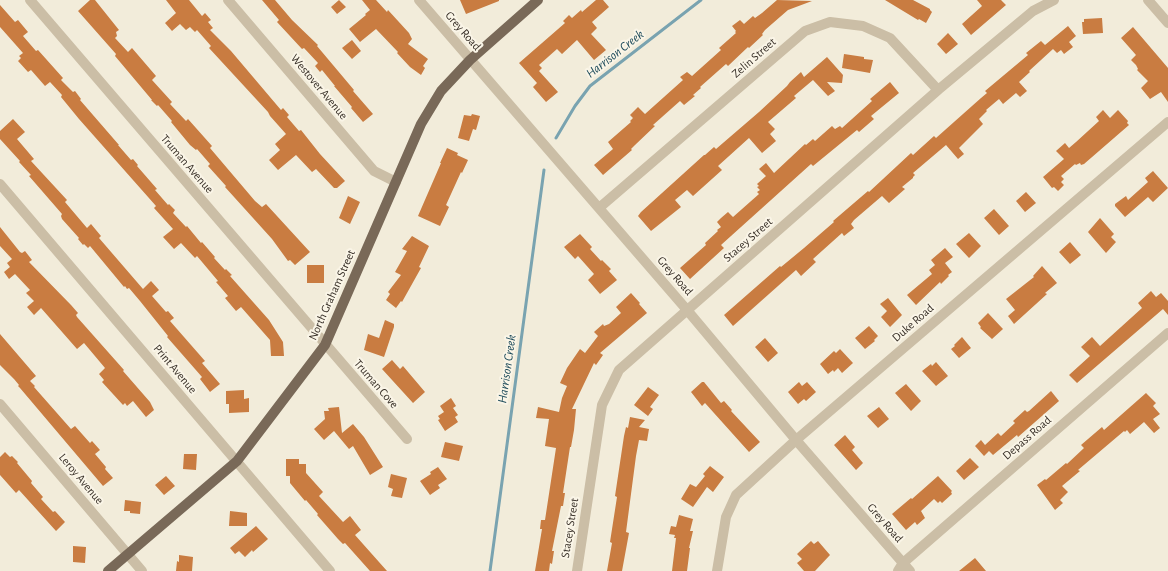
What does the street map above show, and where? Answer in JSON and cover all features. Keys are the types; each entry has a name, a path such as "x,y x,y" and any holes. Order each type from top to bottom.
{"main road":[{"name":"North Graham Street","path":"108,571 237,461 325,345 421,124 441,91 470,60 538,0"}],"street":[{"name":"Truman Avenue","path":"30,0 325,345"},
{"name":"Westover Avenue","path":"228,0 374,171 396,182"},
{"name":"Grey Road","path":"419,0 687,310 901,567 910,571"},
{"name":"Stacey Street","path":"577,571 602,405 619,370 938,90 1033,11 1054,0"},
{"path":"1148,0 1168,23"},
{"name":"Zelin Street","path":"599,208 806,31 830,22 863,26 890,38 938,90"},
{"name":"Duke Road","path":"717,571 726,517 736,495 796,440 1168,122"},
{"name":"Print Avenue","path":"0,184 330,571"},
{"name":"Depass Road","path":"901,567 1168,334"},
{"name":"Truman Cove","path":"325,345 407,439"},
{"name":"Leroy Avenue","path":"0,404 142,571"}],"building":[{"path":"90,0 95,0 119,30 116,32 117,36 115,38 128,52 132,48 156,76 152,80 172,102 170,104 186,121 188,119 212,146 210,148 255,201 262,207 266,204 310,252 295,265 290,260 288,261 272,239 208,166 210,164 197,149 196,150 190,145 171,122 172,121 158,105 157,106 151,100 115,56 116,54 78,11"},
{"path":"166,0 189,0 202,16 205,13 211,20 208,22 213,28 210,30 231,51 281,110 283,108 289,115 287,117 299,131 301,130 320,154 345,181 337,188 334,188 316,169 312,172 296,155 278,170 269,160 280,150 275,144 286,134 268,112 209,48 211,46 197,30 195,32 190,27 186,30 180,24 172,31 165,23 176,13"},
{"path":"262,0 275,0 292,20 318,45 317,46 373,114 363,122 322,70 320,72 315,66 318,63 304,48 302,49 277,22 279,20"},
{"path":"339,0 346,7 337,14 331,7"},
{"path":"362,0 376,0 387,12 388,10 409,33 412,39 408,44 428,59 423,66 425,68 421,75 410,67 376,29 360,42 349,29 370,10"},
{"path":"460,0 499,0 499,1 466,14"},
{"path":"596,0 603,0 609,7 592,22 597,28 591,34 606,50 594,60 577,40 562,54 557,49 539,65 542,68 539,71 558,92 546,102 533,87 537,83 519,63 565,23 563,21 569,15 572,18"},
{"path":"777,0 812,1 788,10 765,30 762,34 763,35 749,48 748,47 728,66 726,64 700,87 701,88 693,95 695,96 684,105 680,101 653,125 655,126 631,149 632,150 603,175 594,165 613,149 608,142 631,122 630,121 633,118 630,115 638,107 645,114 683,80 680,77 687,72 692,76 721,50 719,48 736,33 732,26 740,20 744,24 753,16 755,18"},
{"path":"885,0 913,0 930,9 932,12 926,23 919,19 918,20"},
{"path":"977,0 1001,0 1006,5 971,35 962,24 982,6"},
{"path":"0,5 15,22 18,20 28,32 23,36 36,51 38,50 63,78 61,80 73,92 75,91 81,99 80,100 118,145 131,160 133,159 138,165 137,166 157,189 155,190 168,205 169,204 175,210 173,213 186,227 187,226 201,243 202,242 225,270 226,269 232,275 230,276 269,320 283,342 284,356 271,356 270,340 241,307 236,311 225,298 228,296 216,282 218,281 197,256 195,258 181,243 174,249 163,237 173,229 154,208 156,206 79,119 61,97 62,95 50,82 45,86 31,70 28,72 18,61 21,58 19,56 23,53 0,27"},
{"path":"1102,18 1103,33 1083,34 1082,22 1084,22 1084,19"},
{"path":"1068,26 1076,36 1069,42 1073,47 1064,54 1061,50 1057,53 1053,49 1019,82 1027,91 1020,97 1016,93 1003,104 999,99 986,110 987,111 979,119 983,124 959,148 964,154 958,159 946,145 913,173 915,175 913,178 902,187 905,189 889,203 882,196 854,220 851,224 854,228 844,236 842,233 813,259 816,262 801,276 796,270 733,326 724,315 780,266 781,267 804,248 868,191 869,192 911,153 913,155 934,136 936,138 987,93 985,91 1028,55 1026,53 1041,41 1045,45"},
{"path":"1133,27 1168,68 1168,102 1161,92 1150,99 1141,88 1148,81 1137,70 1136,65 1131,60 1136,55 1121,38"},
{"path":"948,33 958,44 946,54 937,44"},
{"path":"352,40 361,51 352,59 342,48"},
{"path":"844,54 873,60 870,73 842,68"},
{"path":"827,57 843,75 842,83 827,82 835,91 828,96 813,80 794,96 796,98 768,122 775,129 770,134 776,141 762,153 749,138 718,166 722,170 693,196 687,190 675,200 681,207 651,231 638,216 641,212 704,155 714,147 716,149 759,112 801,72 804,77"},
{"path":"890,82 899,93 871,116 874,119 859,132 857,130 813,166 811,164 721,245 724,248 690,279 680,268 706,245 705,243 718,231 717,230 721,227 717,222 721,218 728,212 733,217 759,194 757,192 760,190 757,187 759,186 757,184 766,176 759,169 766,163 774,173 805,144 806,145 813,139 815,141 832,126 835,129 840,126 842,128 872,101 870,99"},
{"path":"1103,110 1110,118 1118,110 1128,121 1127,123 1129,125 1084,164 1075,164 1061,176 1064,179 1061,182 1064,185 1058,191 1054,187 1052,188 1043,177 1064,159 1056,151 1065,143 1069,148 1076,142 1099,121 1096,117"},
{"path":"472,114 480,116 476,130 473,129 469,141 458,138 464,115 471,116"},
{"path":"13,119 25,132 17,139 34,159 31,161 67,200 65,202 87,228 91,224 101,236 99,238 143,289 151,281 159,290 152,296 166,312 168,311 174,318 170,321 205,361 202,363 220,384 210,392 200,379 202,377 167,337 168,336 140,301 129,288 127,289 125,286 124,287 90,246 88,248 84,244 83,245 78,239 79,238 62,219 62,214 29,176 31,175 19,162 20,161 0,139 0,131"},
{"path":"447,148 468,160 446,205 449,207 440,226 418,216"},
{"path":"1153,171 1168,188 1153,202 1148,197 1125,217 1115,206 1115,204 1126,196 1128,200 1148,182 1145,178"},
{"path":"1026,192 1036,203 1025,212 1016,201"},
{"path":"348,196 360,202 350,224 339,218"},
{"path":"994,209 1009,226 999,235 984,218"},
{"path":"1100,218 1114,234 1111,237 1116,242 1106,253 1088,232"},
{"path":"0,227 20,252 22,253 25,251 32,260 29,262 78,313 76,315 77,317 150,402 154,410 146,417 133,401 127,406 125,403 123,405 102,382 104,380 99,374 105,368 84,343 77,349 41,308 34,315 27,307 34,301 26,293 30,290 15,274 9,279 4,272 10,267 7,263 12,259 0,246"},
{"path":"969,233 981,246 969,258 956,244"},
{"path":"580,234 592,247 590,249 611,269 609,271 617,280 600,294 588,280 594,274 578,256 575,259 564,247"},
{"path":"412,236 429,246 419,267 421,268 402,302 401,301 396,308 386,300 390,294 388,292 401,275 395,272 407,251 402,249"},
{"path":"1070,242 1081,255 1070,264 1059,252"},
{"path":"945,248 953,257 945,263 952,272 941,284 940,282 916,305 907,295 932,274 929,270 935,265 931,260"},
{"path":"307,265 324,265 324,283 307,283"},
{"path":"1042,266 1057,283 1014,324 1008,316 1015,310 1006,299 1034,277 1033,276"},
{"path":"1151,291 1156,297 1161,293 1168,301 1168,315 1163,309 1077,383 1069,375 1090,356 1081,347 1092,337 1100,346 1142,308 1138,303"},
{"path":"631,293 647,313 600,353 603,355 596,365 594,363 572,409 576,409 574,430 563,493 565,493 563,506 561,506 552,551 554,551 552,564 550,563 549,571 535,571 542,529 540,529 541,520 545,520 556,448 545,446 549,419 536,418 538,407 559,412 562,398 567,386 560,383 567,368 580,349 585,353 598,336 594,332 603,324 604,326 609,324 621,313 616,307"},
{"path":"888,298 902,315 890,327 881,317 887,311 880,304"},
{"path":"988,313 1003,329 992,339 980,328 981,327 978,323"},
{"path":"385,320 394,324 394,327 384,357 364,350 368,334 379,338"},
{"path":"869,326 878,336 874,340 875,341 865,349 855,338"},
{"path":"0,334 36,376 30,381 35,386 34,387 71,429 75,426 90,443 92,441 100,450 95,454 113,478 103,486 18,386 19,385 14,379 0,365"},
{"path":"962,337 971,348 959,358 951,349"},
{"path":"765,338 778,353 768,362 755,347"},
{"path":"840,349 853,363 842,373 838,368 834,372 833,370 828,374 820,364 834,351 836,353"},
{"path":"392,360 400,369 403,366 425,392 413,403 382,369"},
{"path":"936,362 948,376 936,386 922,371 931,364 932,366"},
{"path":"702,382 704,382 721,403 724,401 732,410 731,411 760,442 749,452 705,403 702,406 691,392"},
{"path":"799,382 802,386 807,382 816,392 806,401 804,399 798,404 788,392"},
{"path":"906,384 921,401 911,411 895,393"},
{"path":"648,387 659,395 650,407 653,409 648,416 634,405"},
{"path":"244,390 244,399 249,398 249,412 229,413 229,404 226,404 226,391"},
{"path":"1051,391 1059,401 1018,437 1017,435 993,455 989,451 984,456 975,446 981,440 985,445 998,433 1001,436 1015,423 1013,421 1025,410 1027,412 1029,411"},
{"path":"1146,393 1156,403 1153,406 1160,414 1153,419 1160,428 1154,433 1144,422 1130,434 1127,430 1125,432 1124,431 1078,470 1080,471 1062,486 1068,492 1060,500 1063,503 1055,510 1037,485 1045,479 1046,480 1066,463 1067,464 1084,448 1081,445 1102,427 1104,430"},
{"path":"451,398 456,406 453,408 458,415 455,417 458,422 445,431 438,420 440,419 438,416 444,412 440,406"},
{"path":"339,407 342,433 353,424 364,437 383,467 370,475 353,446 349,449 334,431 324,440 314,429 325,419 324,411 329,411 328,408"},
{"path":"879,407 889,419 878,428 867,416"},
{"path":"630,417 645,420 639,427 649,429 647,441 639,440 626,532 629,533 622,571 607,571 612,543 610,542 617,497 615,496 624,436 626,427 628,428"},
{"path":"845,435 855,447 852,450 863,463 856,470 834,445"},
{"path":"445,442 463,446 459,461 441,457"},
{"path":"5,452 18,462 17,463 32,481 31,483 43,497 41,499 65,522 56,531 19,490 16,493 0,475 0,457"},
{"path":"184,454 197,454 196,470 183,469"},
{"path":"970,458 979,467 964,480 956,471"},
{"path":"286,459 299,459 299,464 306,464 306,473 323,492 319,496 343,522 350,516 361,530 355,535 387,571 370,571 345,543 343,544 338,539 290,483 290,476 286,476"},
{"path":"710,466 724,477 713,492 707,487 693,507 681,499 690,484 696,487 705,476 703,474"},
{"path":"438,467 447,479 438,485 440,488 430,495 420,481 431,474 430,472"},
{"path":"391,474 407,478 402,498 391,496 393,489 388,487"},
{"path":"166,476 175,486 164,495 155,485"},
{"path":"938,476 952,491 952,494 942,503 940,501 938,503 934,499 921,511 925,518 917,525 915,522 906,530 892,514"},
{"path":"125,500 141,502 140,514 124,511"},
{"path":"230,511 247,513 247,526 229,526"},
{"path":"679,515 693,519 690,531 693,531 689,548 687,571 672,571 676,538 674,538 675,535 669,534 671,526 676,527"},
{"path":"256,526 268,539 245,557 239,551 235,554 230,548"},
{"path":"811,541 814,544 818,541 830,555 815,571 804,571 797,563 802,559 797,554"},
{"path":"73,546 86,547 85,563 73,562"},
{"path":"179,555 193,557 192,571 176,571 177,561 179,562"},
{"path":"975,558 986,571 959,571"}],"waterway":[{"name":"Harrison Creek","path":"556,138 575,106 590,86 701,0"},
{"name":"Harrison Creek","path":"490,571 544,170"}]}
